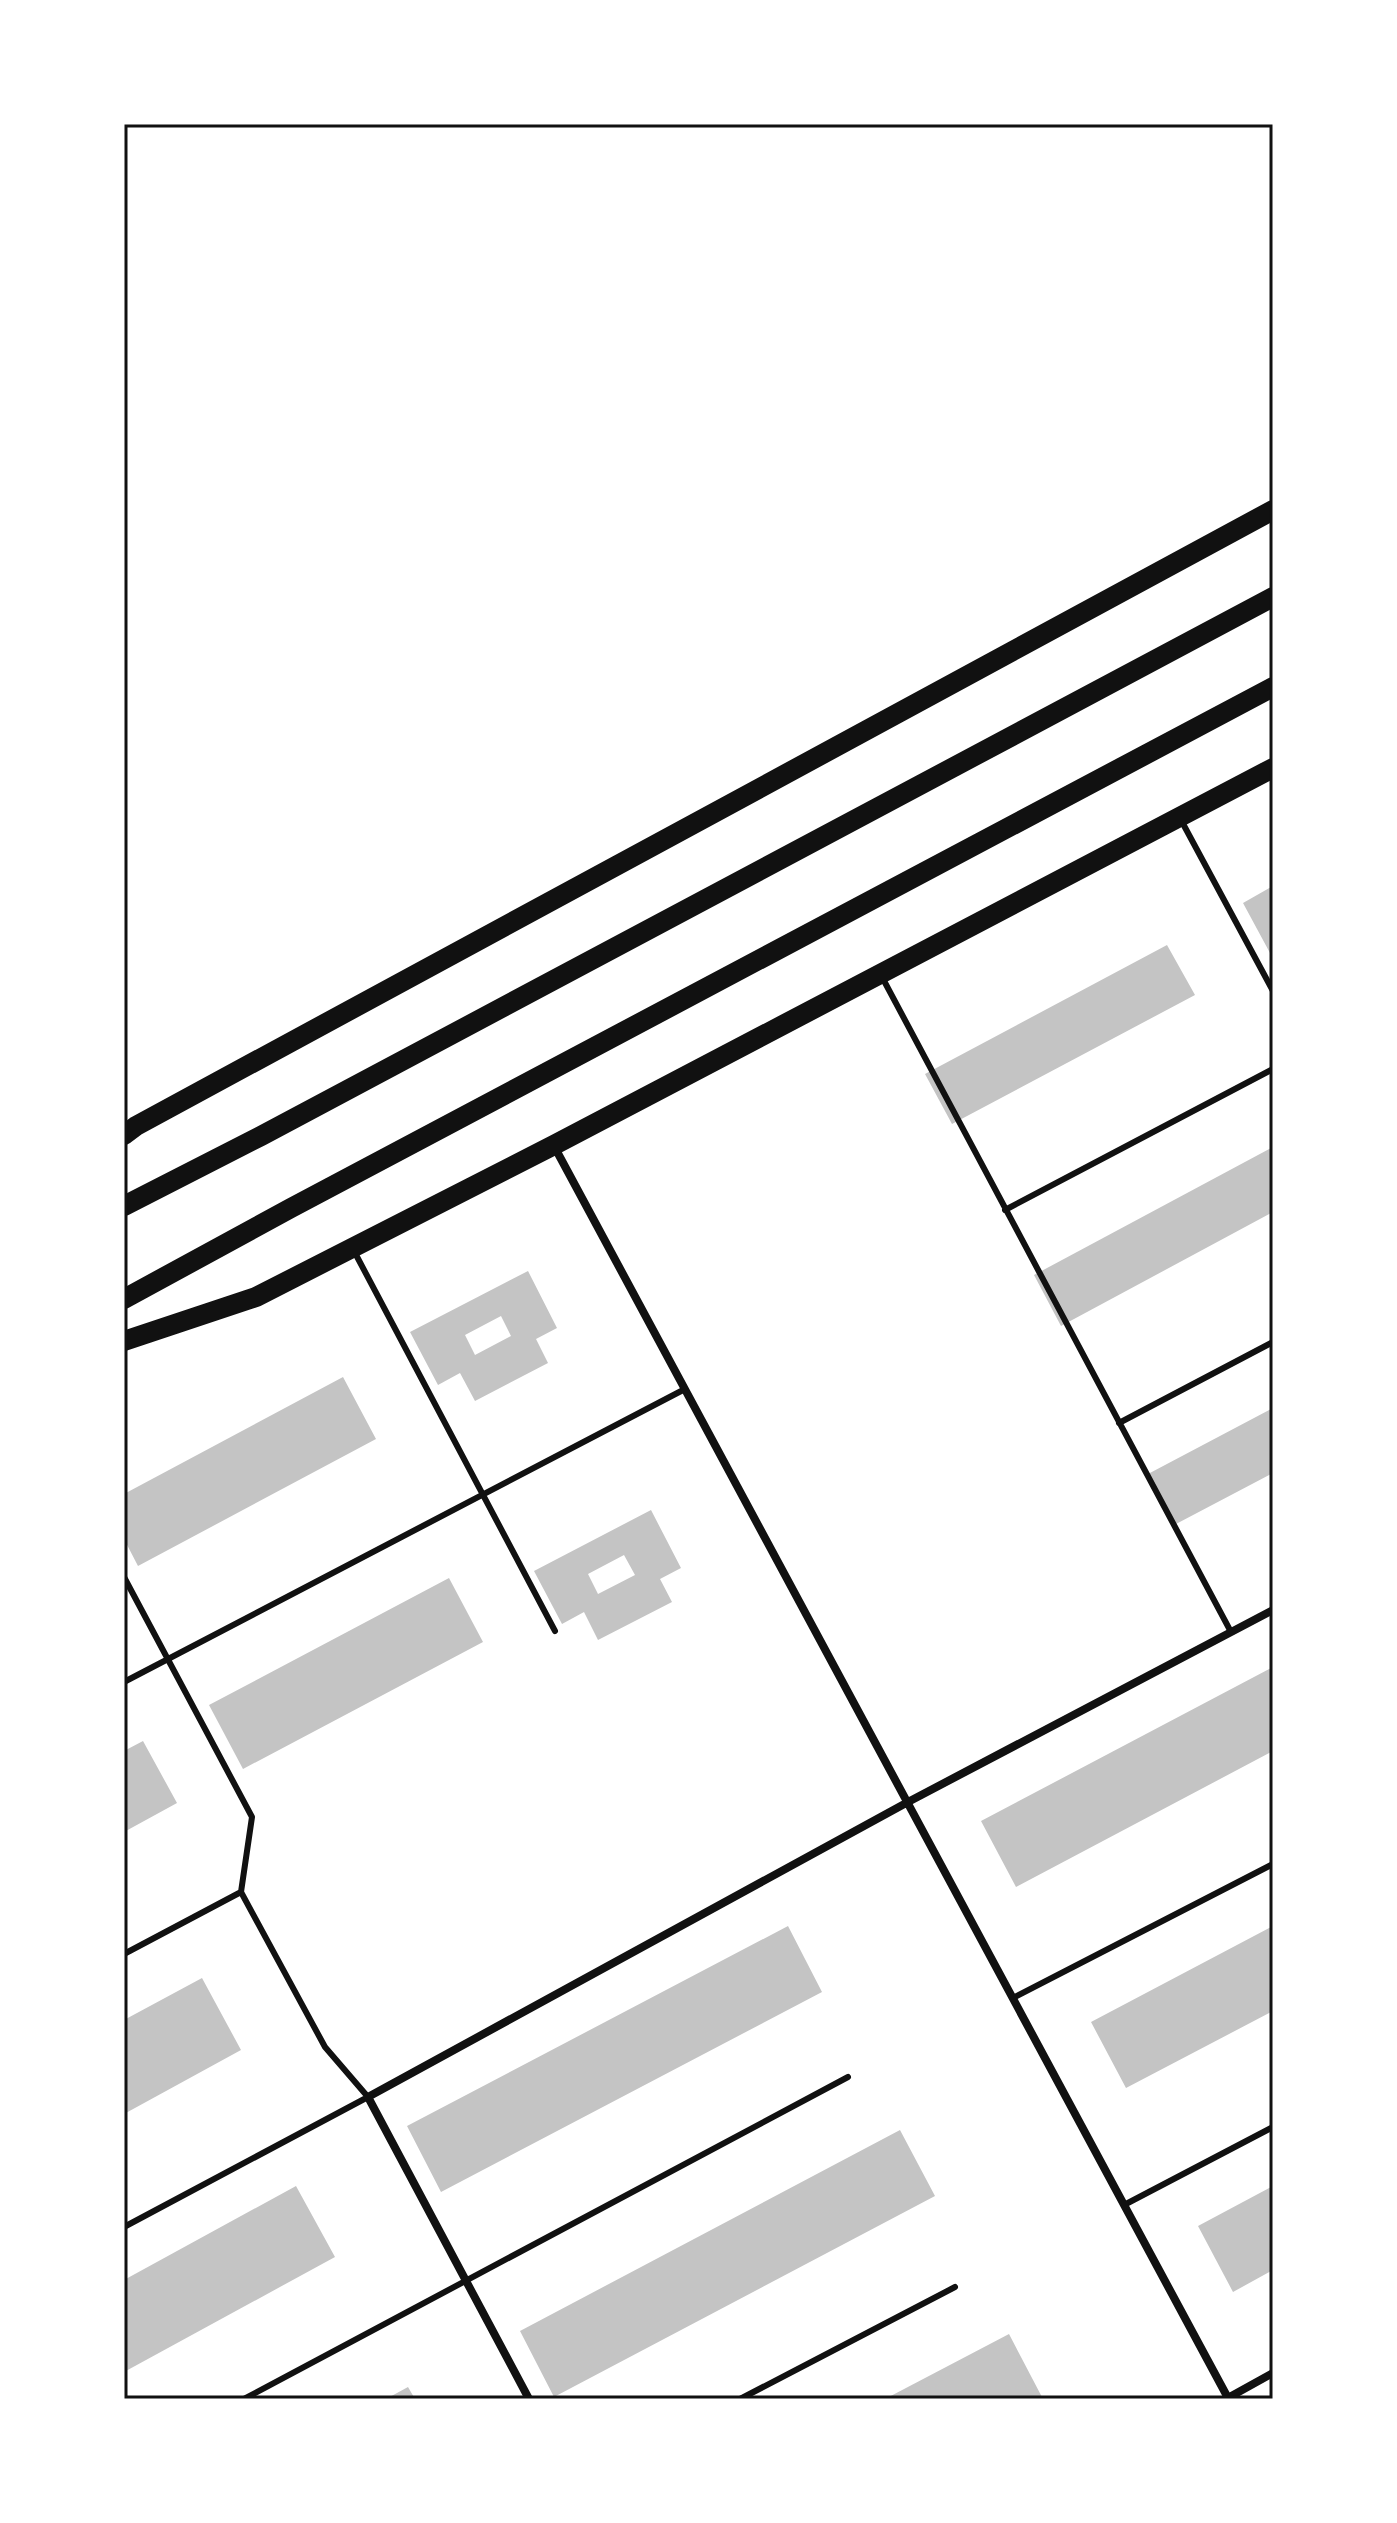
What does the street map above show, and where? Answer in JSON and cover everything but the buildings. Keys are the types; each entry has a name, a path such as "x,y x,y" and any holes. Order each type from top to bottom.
{"main road":[{"path":"124,1135 1273,510"},
{"path":"124,1206 1273,597"},
{"path":"124,1299 1273,687"},
{"path":"124,1341 256,1297 554,1145 1273,768"}],"street":[{"path":"554,1145 1227,2398 1273,2373"},
{"path":"529,2399 368,2097 908,1802 1273,1610"}],"lane":[{"path":"1180,817 1273,991"},
{"path":"880,974 1231,1632"},
{"path":"1005,1210 1273,1069"},
{"path":"352,1248 555,1631"},
{"path":"1119,1423 1273,1342"},
{"path":"124,1682 685,1389"},
{"path":"124,1577 252,1817 241,1892 325,2047 368,2097 124,2227"},
{"path":"1013,1998 1273,1864"},
{"path":"124,1954 241,1892"},
{"path":"244,2399 848,2077"},
{"path":"1124,2205 1273,2127"},
{"path":"740,2399 955,2287"}]}
